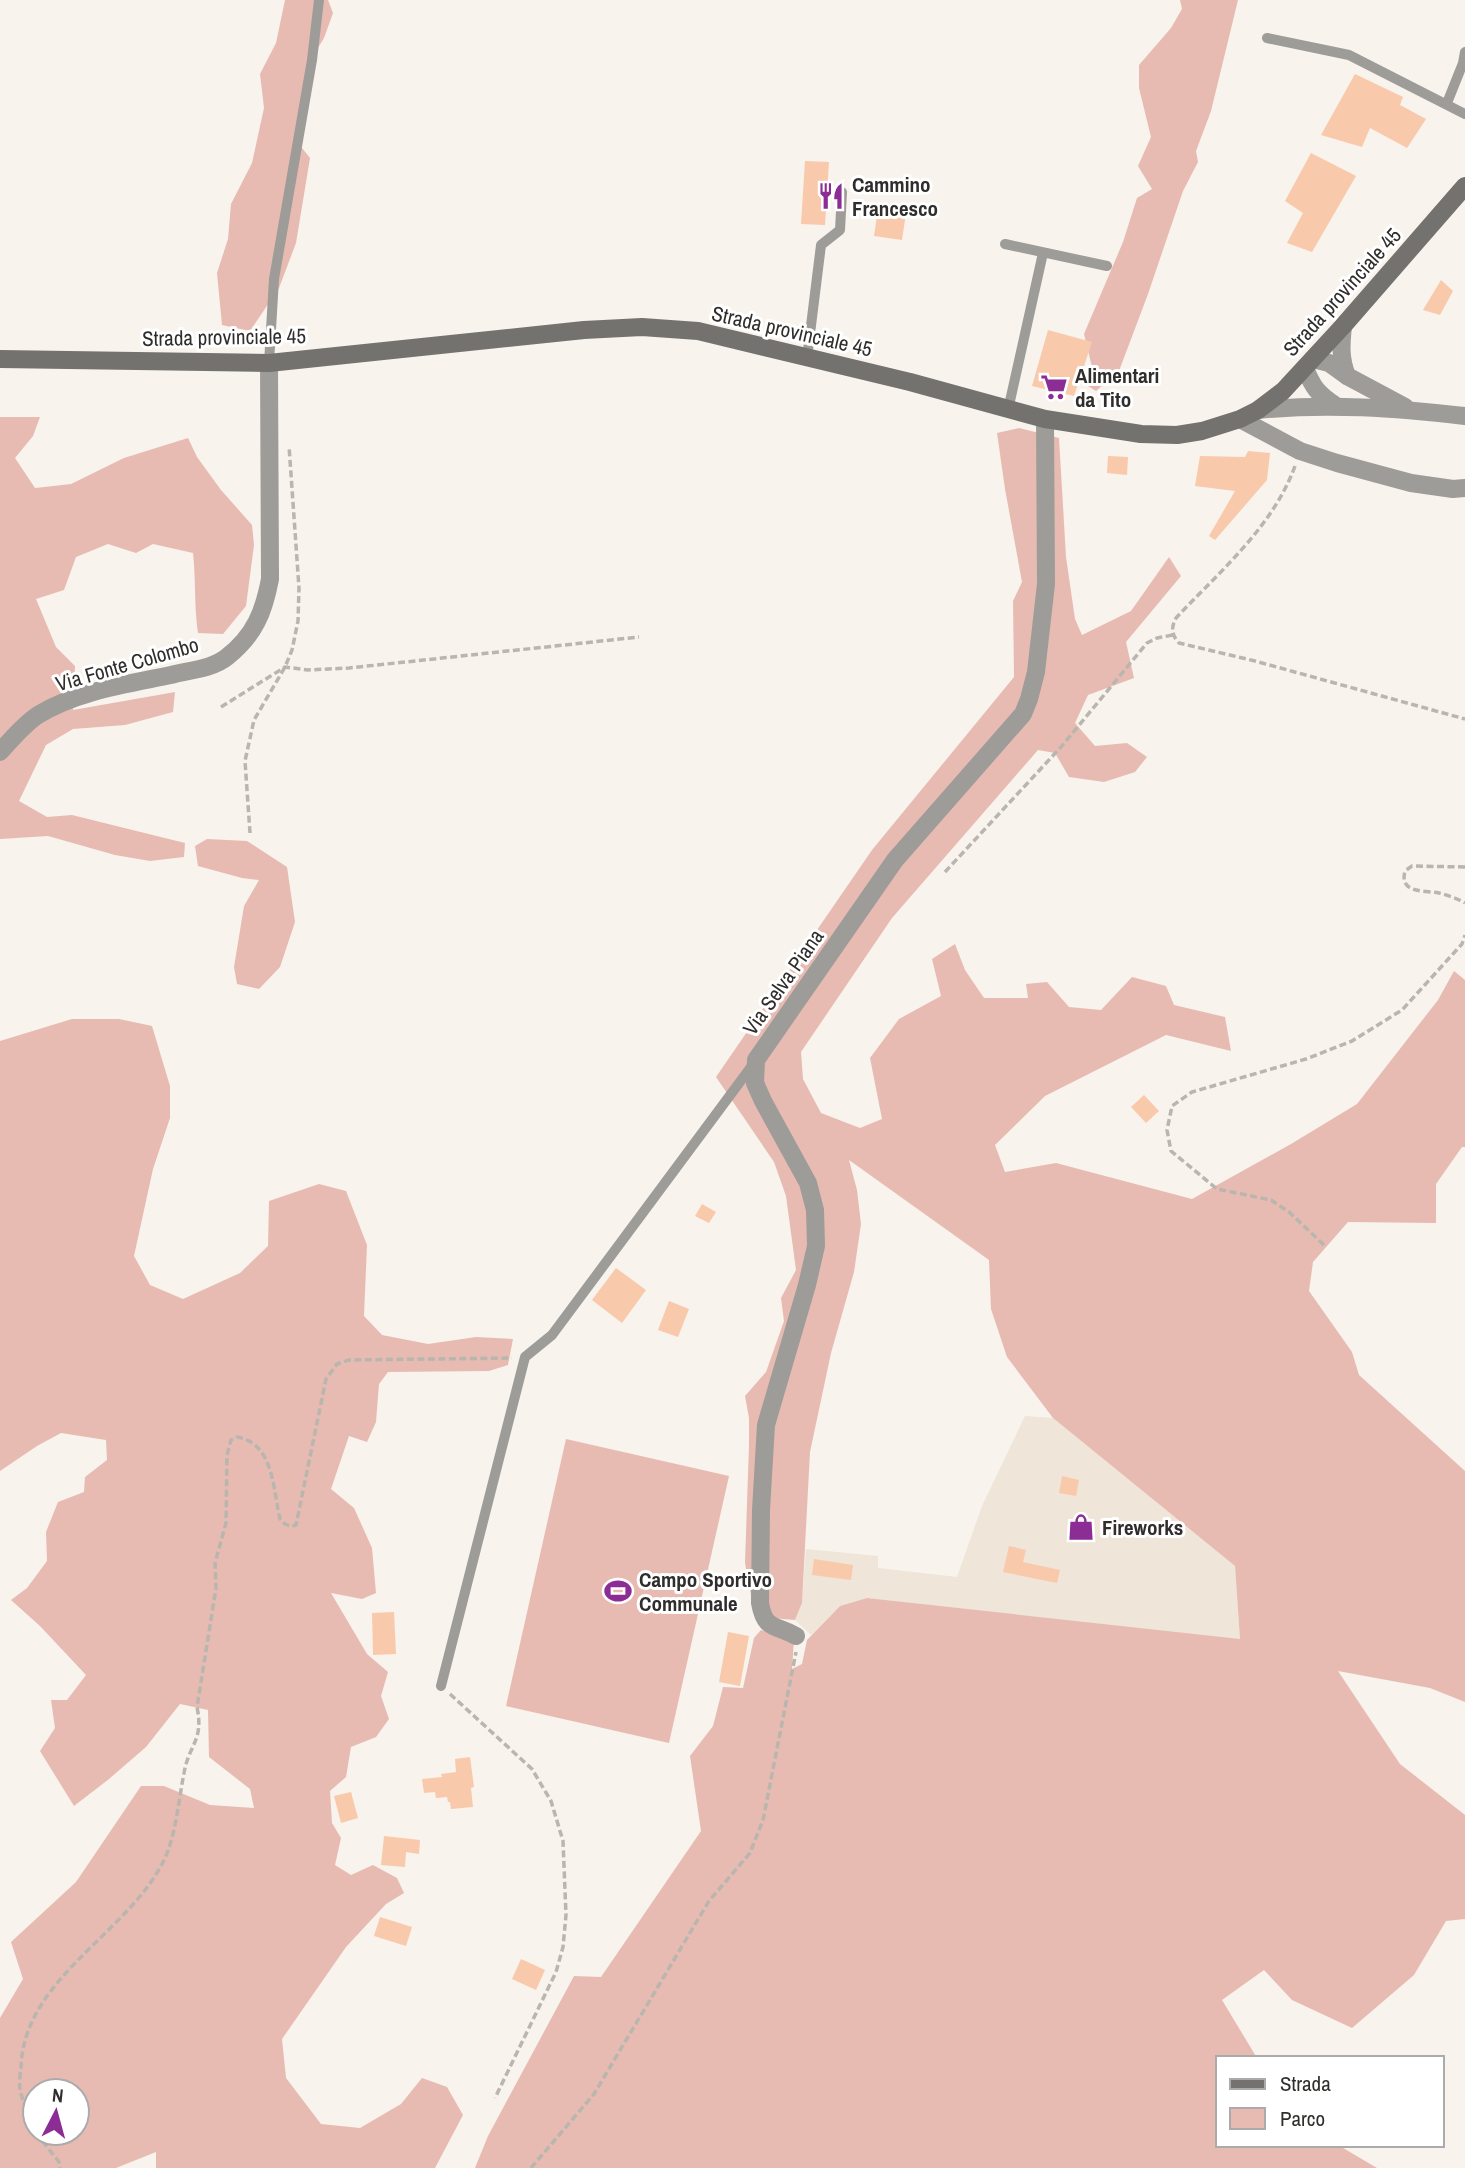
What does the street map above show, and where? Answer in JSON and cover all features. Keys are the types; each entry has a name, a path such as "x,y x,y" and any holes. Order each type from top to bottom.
{"main road":[{"name":"Strada provinciale 45","path":"0,359 269,363 584,330 642,327 698,331 910,382 1045,419 1141,433 1177,435 1202,431 1240,419 1258,410 1283,391 1465,186"}],"street":[{"path":"1343,326 1340,348 1347,376"},
{"name":"Via Fonte Colombo","path":"0,752 22,727 40,714 109,688 210,666 226,658 254,628 265,606 270,570 269,363"},
{"path":"1336,406 1320,396 1312,386 1309,363 1329,363 1347,376 1411,410"},
{"path":"1258,410 1336,406 1465,416"},
{"name":"Via Selva Piana","path":"794,1635 772,1627 763,1616 760,1603 761,1510 766,1425 816,1246 815,1210 808,1183 755,1083 756,1060 895,860 1012,727 1026,706 1036,672 1046,584 1045,419"},
{"path":"1240,419 1300,452 1411,483 1453,489 1465,488"}],"lane":[{"path":"269,363 274,279 312,60 319,0"},
{"path":"1267,38 1349,55 1465,114"},
{"path":"1447,103 1465,52"},
{"path":"807,358 821,245 841,230 842,192"},
{"path":"1005,244 1107,266"},
{"path":"1008,410 1043,253"},
{"path":"441,1686 524,1357 552,1335 756,1060"}],"path":[{"path":"1300,452 1279,503 1239,551 1175,618 1171,627 1173,635 1179,643 1255,661 1465,719"},
{"path":"944,872 1061,747 1147,643 1173,635"},
{"path":"221,707 285,667 308,670 349,668 639,637"},
{"path":"1465,867 1412,866 1405,871 1403,878 1406,886 1412,890 1441,893 1465,903"},
{"path":"1324,1245 1290,1212 1271,1200 1217,1189 1171,1151 1167,1130 1172,1106 1192,1092 1306,1059 1352,1041 1402,1010 1462,944 1465,935"},
{"path":"21,2092 21,2053 31,2019 52,1988 124,1916 161,1866 169,1846 185,1765 197,1741 201,1724 197,1707 216,1588 215,1563 226,1523 227,1455 231,1440 237,1437 245,1438 264,1455 271,1474 280,1519 291,1527 296,1525 326,1378 337,1364 349,1360 524,1357"},
{"path":"531,2168 594,2094 709,1901 750,1853 763,1820 797,1646 794,1635"},
{"path":"441,1686 533,1769 551,1801 563,1841 566,1915 563,1947 556,1972 495,2098"},
{"path":"48,2147 59,2162 60,2168"}],"shaded area":[{"name":"Fireworks","path":"1025,1416 1053,1418 1235,1566 1240,1640 867,1598 840,1606 811,1635 795,1620 802,1603 806,1549 878,1556 878,1568 957,1577 982,1506"}],"green space":[{"path":"285,0 328,0 333,13 324,38 308,64 298,143 310,158 296,243 279,288 250,331 222,325 217,273 228,239 231,204 252,163 264,108 260,74 276,43"},
{"path":"1180,0 1238,0 1211,111 1196,151 1198,162 1183,191 1119,371 1096,391 1088,386 1092,367 1084,334 1123,242 1137,198 1152,189 1138,166 1151,137 1139,88 1139,65 1171,28 1182,9"},
{"path":"0,417 40,417 33,436 15,458 35,488 71,484 124,458 188,438 197,457 221,490 252,525 254,545 246,606 223,634 198,633 193,553 153,544 136,553 108,544 76,557 64,590 36,599 56,647 75,666 73,710 175,692 173,712 125,725 73,729 46,745 19,801 47,817 72,815 185,843 184,857 150,861 115,855 48,836 0,839"},
{"path":"1019,428 1059,438 1066,557 1075,619 1082,635 1131,611 1169,557 1181,576 1126,642 1134,678 1088,695 1075,723 1095,746 1127,743 1147,757 1135,772 1104,782 1069,777 1055,753 1038,750 892,918 801,1052 803,1079 821,1113 860,1128 882,1119 870,1058 899,1019 941,996 932,959 955,944 965,970 984,998 1028,998 1026,984 1047,982 1069,1007 1101,1010 1132,977 1166,986 1174,1005 1225,1017 1231,1051 1166,1035 1045,1096 995,1145 1005,1172 1056,1163 1192,1199 1357,1104 1438,1000 1454,971 1465,980 1465,1147 1462,1147 1436,1184 1436,1223 1348,1222 1313,1262 1309,1291 1352,1352 1359,1375 1465,1471 1465,1702 1430,1688 1338,1671 1400,1764 1465,1815 1465,1919 1446,1921 1414,1975 1352,2028 1292,2000 1264,1970 1222,2000 1256,2056 1216,2056 1216,2147 1341,2147 1377,2168 475,2168 488,2136 574,1976 601,1977 701,1831 690,1756 713,1726 723,1687 743,1688 754,1638 761,1630 794,1639 792,1669 802,1664 807,1640 840,1606 867,1598 1240,1639 1235,1566 1053,1418 1007,1357 991,1309 989,1260 849,1160 857,1190 861,1224 854,1272 831,1353 810,1452 802,1603 795,1620 771,1618 753,1605 745,1563 749,1418 745,1396 766,1372 784,1321 781,1298 796,1270 786,1196 774,1162 716,1077 872,850 1014,677 1013,601 1022,582 997,433"},
{"path":"207,839 247,841 287,867 295,922 280,967 259,989 237,984 234,967 244,906 259,880 198,866 195,846"},
{"path":"72,1019 119,1019 152,1026 170,1086 170,1118 153,1169 134,1256 150,1285 183,1299 240,1273 268,1246 269,1201 319,1184 346,1191 367,1245 364,1316 382,1335 428,1344 476,1337 513,1339 508,1365 489,1371 388,1372 379,1384 376,1422 367,1442 349,1436 331,1489 354,1508 372,1548 376,1593 362,1599 331,1593 367,1654 388,1672 381,1696 389,1719 376,1737 351,1747 346,1777 330,1791 332,1823 341,1838 335,1865 351,1875 373,1865 397,1878 404,1893 386,1904 346,1947 282,2039 286,2078 321,2124 360,2128 401,2104 422,2078 447,2087 463,2115 435,2168 156,2168 156,2152 116,2168 0,2168 0,2018 23,1979 11,1942 76,1882 141,1786 164,1786 210,1805 254,1808 250,1789 209,1757 208,1710 180,1704 146,1747 74,1806 40,1751 55,1728 51,1700 67,1700 86,1675 40,1626 11,1600 27,1588 47,1561 46,1532 58,1502 84,1492 85,1477 107,1460 106,1440 61,1433 0,1471 0,1041"},
{"name":"Campo Sportivo Communale","path":"566,1439 729,1476 669,1743 506,1706"}],"building":[{"path":"1355,74 1403,97 1400,105 1426,119 1407,148 1370,128 1362,147 1321,135"},
{"path":"1311,153 1356,176 1312,252 1287,243 1303,213 1285,201"},
{"path":"805,161 829,162 825,225 801,224"},
{"path":"879,202 907,206 902,240 874,236"},
{"path":"1441,280 1453,291 1440,315 1423,310"},
{"path":"1048,330 1092,342 1074,396 1032,386"},
{"path":"1248,451 1270,453 1267,480 1215,540 1209,536 1235,491 1195,486 1200,456 1245,457"},
{"path":"1108,456 1128,457 1127,475 1107,473"},
{"path":"1144,1095 1159,1111 1146,1123 1131,1107"},
{"path":"702,1204 716,1212 709,1223 695,1216"},
{"path":"616,1268 646,1290 622,1323 592,1300"},
{"path":"669,1301 689,1309 678,1337 658,1330"},
{"path":"1062,1476 1079,1480 1076,1496 1059,1493"},
{"path":"1009,1546 1026,1550 1023,1562 1060,1570 1057,1583 1003,1572"},
{"path":"814,1559 853,1565 851,1580 812,1575"},
{"path":"394,1612 396,1654 373,1655 372,1613"},
{"path":"728,1632 749,1636 740,1686 719,1682"},
{"path":"470,1757 474,1787 471,1788 473,1807 451,1809 447,1797 436,1798 435,1792 424,1793 422,1779 456,1772 455,1759"},
{"path":"351,1792 358,1818 341,1823 334,1796"},
{"path":"384,1836 420,1840 419,1854 406,1852 405,1867 381,1865"},
{"path":"380,1917 412,1927 406,1946 374,1936"},
{"path":"521,1959 545,1970 536,1990 512,1979"}],"place":[{"name":"Cammino Francesco","path":"831,196"},
{"name":"Alimentari da Tito","path":"1054,387"},
{"name":"Fireworks","path":"1081,1527"},
{"name":"Campo Sportivo Communale","path":"618,1591"}]}
